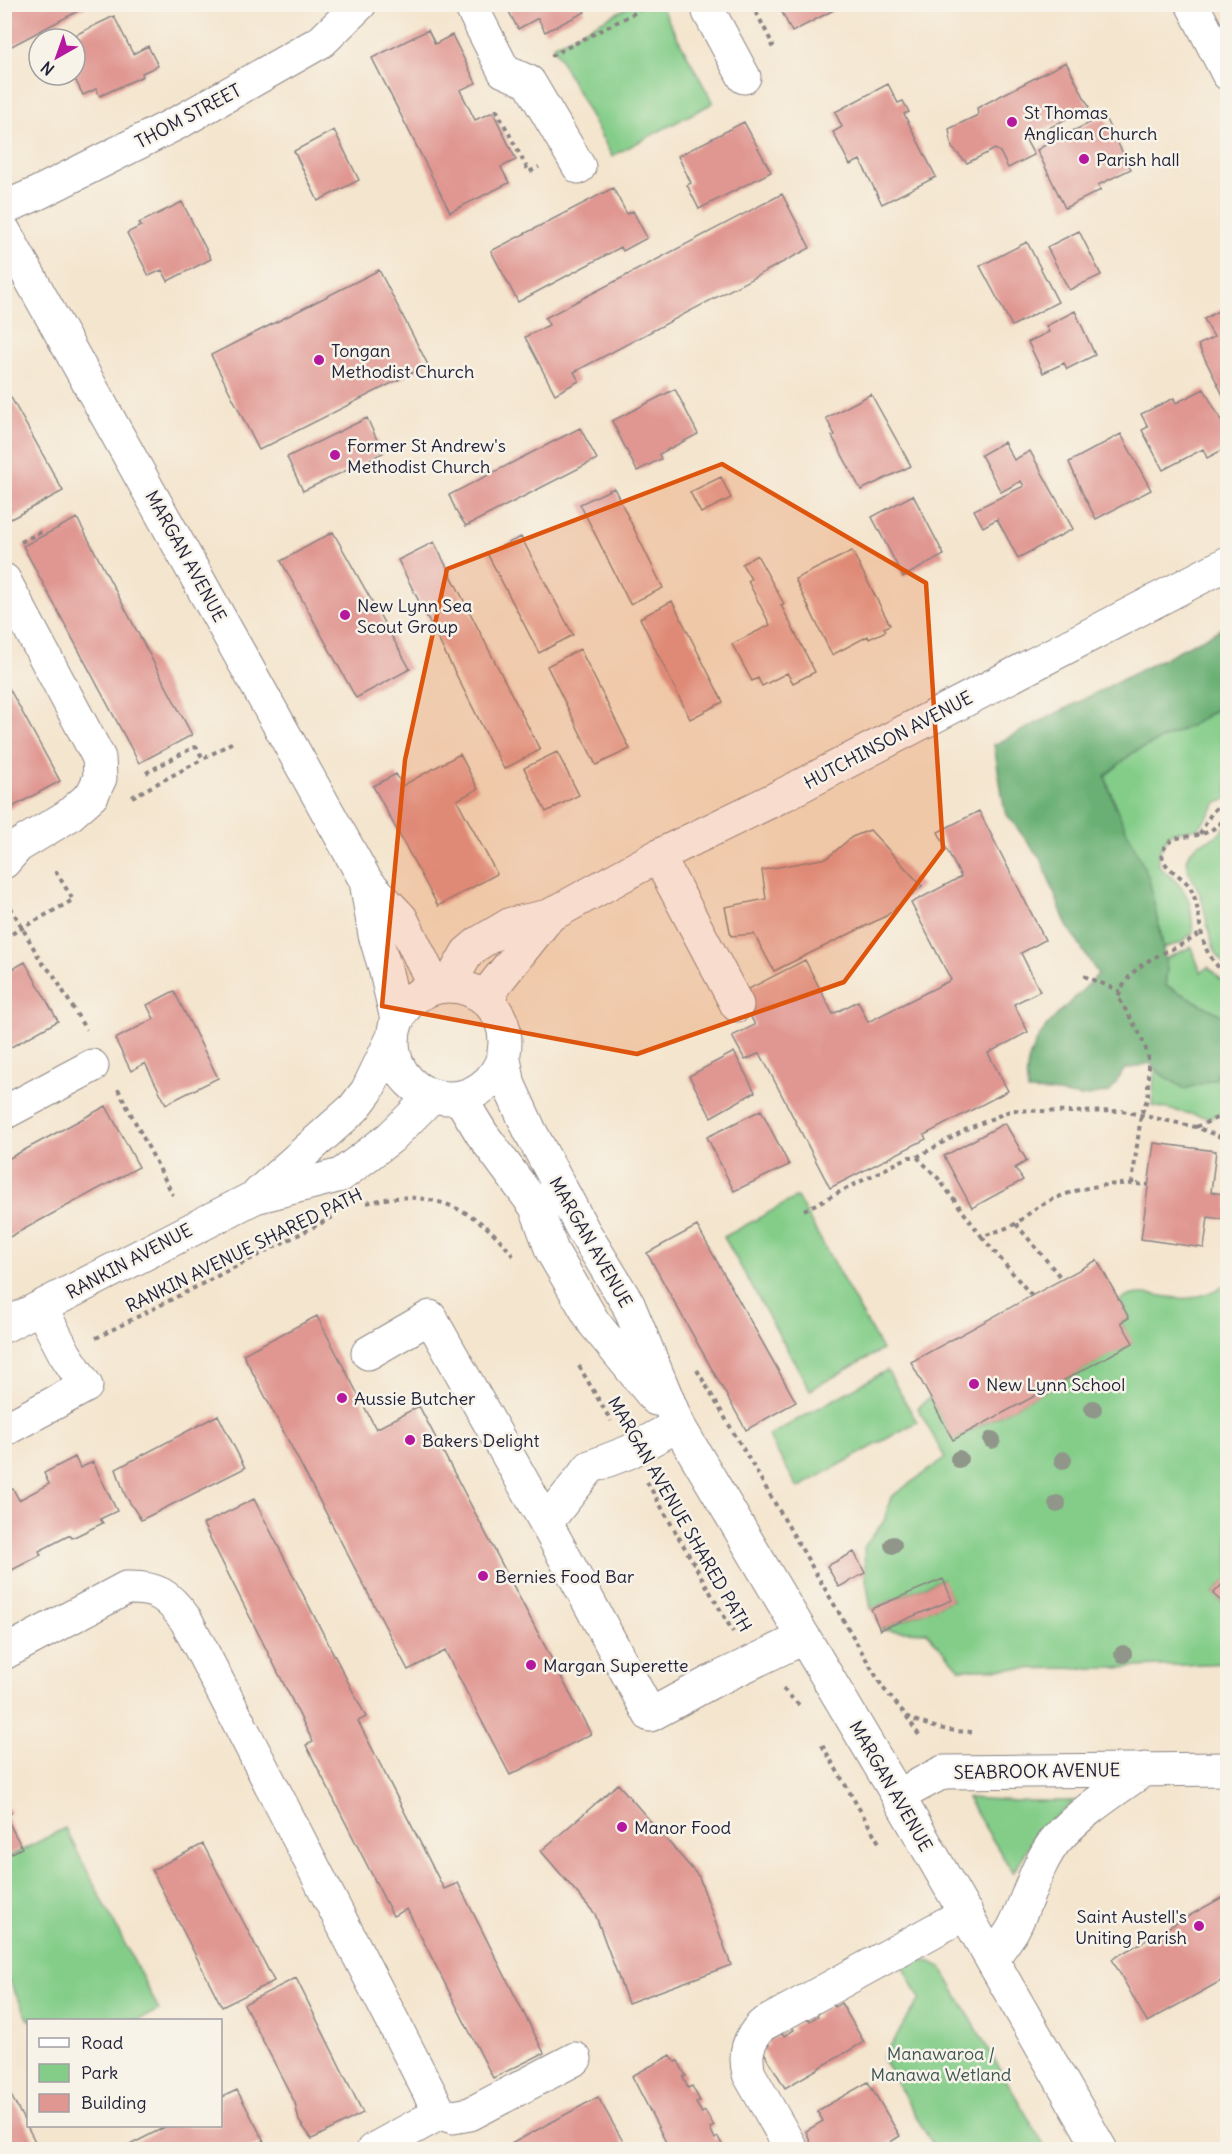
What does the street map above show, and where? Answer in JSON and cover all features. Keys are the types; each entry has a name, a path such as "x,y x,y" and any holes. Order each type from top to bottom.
{"street":[{"name":"THOM STREET","path":"4,208 183,120 322,40 360,4"},
{"path":"470,4 504,71 529,82 579,167"},
{"path":"709,4 709,12 744,78"},
{"path":"1192,4 1227,74"},
{"name":"MARGAN AVENUE","path":"4,231 366,881 401,918 442,986"},
{"name":"HUTCHINSON AVENUE","path":"442,986 467,953 511,924 549,916 658,856 783,795 1227,563"},
{"path":"4,580 99,758 100,778 92,795 80,807 18,846 4,862"},
{"path":"658,856 737,1005"},
{"name":"MARGAN AVENUE","path":"366,881 375,935 385,968 395,1028"},
{"name":"HUTCHINSON AVENUE","path":"488,1001 494,985 549,916"},
{"path":"442,986 470,989 488,1001 502,1022 506,1034 504,1059 494,1077 479,1091 446,1097 416,1088 402,1073 394,1056 395,1028 412,999 442,986"},
{"name":"RANKIN AVENUE","path":"255,1197 354,1108 367,1091 395,1028"},
{"name":"MARGAN AVENUE","path":"504,1059 509,1085 530,1131 583,1230 628,1304 678,1425 802,1638 898,1796 1101,2150"},
{"path":"4,1113 92,1066"},
{"name":"MARGAN AVENUE","path":"446,1097 482,1134 536,1207 552,1251 594,1323 678,1425"},
{"name":"RANKIN AVENUE","path":"4,1326 255,1197 341,1174 446,1097"},
{"path":"4,1430 86,1386 65,1354 41,1308"},
{"path":"368,1353 430,1317 546,1523 650,1715 711,1682 802,1638"},
{"path":"546,1523 590,1467 629,1452 678,1425"},
{"path":"4,1653 126,1588 143,1588 160,1593 175,1604 186,1620 440,2113 453,2117 470,2114 575,2059"},
{"name":"SEABROOK AVENUE","path":"992,1959 1013,1928 1028,1892 1054,1842 1078,1818 1145,1769"},
{"name":"SEABROOK AVENUE","path":"898,1796 944,1772 1227,1769"},
{"path":"792,2150 749,2074 746,2050 753,2034 762,2025 966,1913"},
{"path":"373,2150 440,2113"}],"path":[{"path":"546,58 652,4"},
{"path":"752,4 773,45 762,51"},
{"path":"21,542 43,531"},
{"path":"146,773 194,747 203,759 233,742"},
{"path":"1199,834 1217,807 1221,804 1227,805"},
{"path":"1227,815 1217,826 1170,842 1162,853 1162,858 1173,872 1185,879 1190,887 1196,900 1202,933 1211,958 1227,976"},
{"path":"4,938 22,928"},
{"path":"1132,1184 1141,1115 1148,1097 1148,1055 1141,1036 1118,996 1121,986 1137,969 1155,956 1175,950 1202,933"},
{"path":"1084,976 1120,991"},
{"path":"804,1210 909,1157 918,1157 967,1129 1012,1110 1122,1111 1197,1128 1227,1140"},
{"path":"1197,1128 1227,1113"},
{"path":"918,1157 938,1178 982,1237 1032,1296"},
{"path":"982,1237 1016,1224 1037,1207 1061,1195 1102,1184 1148,1185"},
{"name":"RANKIN AVENUE SHARED PATH","path":"357,1206 384,1198 421,1197 452,1205 502,1240 519,1264"},
{"name":"RANKIN AVENUE SHARED PATH","path":"65,1354 342,1213"},
{"path":"1016,1224 1062,1279"},
{"name":"MARGAN AVENUE SHARED PATH","path":"575,1359 740,1643 798,1704 803,1713"},
{"path":"697,1369 883,1688 921,1738"},
{"path":"895,1720 905,1714"},
{"path":"819,1740 881,1846"}],"highlighted area":[{"path":"722,464 926,583 943,849 844,982 637,1054 382,1006 405,760 447,569"}],"green space":[{"path":"632,5 660,5 713,103 612,156 553,46"},
{"path":"1227,626 1227,702 1192,725 1134,752 1105,776 1115,806 1149,878 1167,971 1165,985 1225,1017 1227,1059 1215,1079 1185,1089 1162,1075 1150,1063 1124,1070 1110,1092 1081,1097 1028,1091 1027,1072 1030,1055 1037,1040 1059,1013 1098,974 1066,924 1042,861 1005,812 994,745"},
{"path":"1227,702 1227,799 1217,803 1199,828 1171,833 1158,856 1161,868 1180,885 1188,899 1193,933 1180,943 1163,948 1160,928 1105,776 1134,752 1192,725"},
{"path":"1227,823 1227,967 1215,951 1203,903 1190,875 1187,860 1195,847 1219,834"},
{"path":"1191,947 1201,972 1208,967 1227,985 1227,1023 1225,1017 1165,985 1167,971 1165,959"},
{"path":"1227,1059 1227,1111 1210,1118 1152,1106 1155,1068 1162,1075 1215,1079"},
{"path":"797,1197 882,1350 810,1390 724,1237"},
{"path":"1227,1285 1228,1578 1213,1594 1227,1607 1227,1663 1114,1668 960,1669 926,1632 880,1630 952,1600 942,1579 871,1609 865,1573 864,1547 884,1521 891,1497 945,1458 918,1408 930,1397 954,1440 1132,1343 1121,1322 1129,1318 1119,1301 1137,1294 1191,1298"},
{"path":"887,1370 917,1422 798,1488 768,1436"},
{"path":"967,1798 1076,1801 1036,1832 1013,1873"},
{"path":"65,1828 159,2010 140,2019 28,2019 5,1973 5,1859"},
{"name":"Manawaroa / Manawa Wetland","path":"917,1959 929,1961 941,1967 1046,2149 935,2149 882,2058 920,1999 904,1967"}],"building":[{"path":"4,4 85,4 86,7 48,27 27,27 27,38 4,50"},
{"path":"505,4 580,4 585,12 545,32 538,18 518,29"},
{"path":"778,4 845,4 792,32"},
{"path":"114,16 133,54 148,46 158,66 142,73 143,76 100,96 96,89 83,95 79,87 87,87 87,29"},
{"path":"428,30 435,44 452,35 476,83 460,90 475,120 493,112 516,160 501,167 509,183 450,212 372,58"},
{"name":"St Thomas Anglican Church","path":"1066,62 1089,107 1026,140 1034,155 1008,168 1000,152 995,149 967,163 952,148 949,129 978,115 977,108"},
{"path":"888,84 898,103 903,101 909,112 904,114 936,177 882,204 860,160 850,165 833,132 842,127 835,112"},
{"name":"Parish hall","path":"1104,116 1131,169 1098,185 1101,190 1065,208 1037,150"},
{"path":"744,122 771,172 699,209 687,185 691,183 678,156"},
{"path":"334,130 359,180 318,201 294,151"},
{"path":"613,188 627,214 633,211 647,238 623,251 621,247 518,302 491,251"},
{"path":"782,194 810,248 574,372 579,381 555,394 525,337 549,325 545,318"},
{"path":"182,202 211,259 168,281 162,270 149,276 127,233 141,226 139,223"},
{"path":"1079,231 1101,275 1069,290 1047,247"},
{"path":"1027,242 1058,302 1012,326 980,266"},
{"name":"Tongan Methodist Church","path":"379,270 428,365 259,450 211,355"},
{"path":"1228,305 1228,405 1198,345 1214,337 1204,319"},
{"path":"1075,311 1095,355 1067,369 1064,363 1043,373 1028,342 1049,332 1046,326"},
{"path":"4,385 63,491 5,522 4,521"},
{"path":"675,389 698,434 659,454 661,459 637,471 612,421"},
{"path":"1204,389 1228,433 1228,447 1207,458 1203,449 1163,470 1142,430 1148,427 1141,414 1174,398 1176,403"},
{"path":"871,394 911,466 861,490 832,436 835,435 826,418"},
{"name":"Former St Andrew's Methodist Church","path":"367,418 383,453 303,491 287,457"},
{"path":"580,428 597,459 466,526 449,495"},
{"path":"1121,434 1151,490 1096,519 1069,462"},
{"path":"1004,442 1014,460 1030,451 1073,529 1018,558 997,519 983,527 974,510 1024,486 1021,481 1001,492 981,455"},
{"path":"721,477 731,498 701,513 690,492"},
{"path":"614,488 663,588 630,604 580,504"},
{"path":"913,495 944,555 903,577 872,517"},
{"path":"77,518 192,735 139,763 23,546"},
{"name":"New Lynn Sea Scout Group","path":"333,532 410,669 356,698 281,561"},
{"path":"521,537 573,635 539,653 487,553"},
{"path":"434,542 540,750 504,769 398,560"},
{"path":"852,551 890,625 884,628 886,631 869,639 868,636 832,655 795,579"},
{"path":"757,555 784,604 781,605 815,672 793,683 787,673 762,686 758,678 752,681 732,644 770,625 748,581 751,579 742,564"},
{"path":"672,601 723,702 690,719 640,618"},
{"path":"580,649 630,749 596,765 547,666"},
{"path":"4,679 60,781 7,810 4,805"},
{"path":"557,752 579,795 546,812 524,768"},
{"path":"460,754 478,789 457,800 497,874 438,906 373,786 396,774 402,786"},
{"path":"979,811 1045,940 1021,953 1040,991 1014,1004 1028,1032 988,1053 1008,1091 924,1135 926,1139 830,1188 760,1053 745,1060 732,1036 755,1025 739,994 805,960 833,1014 858,1001 868,1022 951,980 911,903 961,877 938,832"},
{"path":"870,830 922,886 886,916 774,971 754,934 731,936 725,907 766,899 762,870 827,858 852,837"},
{"path":"25,962 58,1021 4,1051 4,974"},
{"path":"174,991 218,1078 166,1104 145,1063 131,1071 115,1039 154,1019 147,1005"},
{"path":"734,1052 755,1092 711,1117 689,1076"},
{"path":"106,1106 139,1167 4,1240 4,1161"},
{"path":"761,1110 789,1165 734,1191 707,1137"},
{"path":"1005,1123 1027,1161 1015,1168 1023,1180 972,1208 944,1156"},
{"path":"1154,1143 1216,1151 1211,1192 1228,1195 1228,1220 1208,1217 1204,1248 1141,1239"},
{"path":"697,1226 796,1402 746,1430 647,1253"},
{"path":"1097,1260 1129,1318 1121,1322 1133,1343 953,1440 911,1362"},
{"path":"317,1316 376,1429 419,1406 591,1734 510,1775 445,1651 408,1670 243,1354"},
{"path":"218,1415 245,1468 141,1520 125,1495 116,1469"},
{"path":"75,1457 80,1468 93,1462 117,1511 100,1519 103,1523 72,1538 70,1535 39,1551 41,1555 10,1571 8,1567 4,1569 4,1493 13,1489 19,1500 49,1484 44,1473"},
{"path":"254,1499 366,1717 358,1721 444,1889 458,1883 544,2053 493,2078 407,1909 393,1916 306,1745 313,1742 203,1524"},
{"path":"854,1552 865,1573 839,1587 827,1566"},
{"path":"1228,1578 1228,1607 1213,1594"},
{"path":"943,1579 952,1600 880,1630 871,1609"},
{"path":"618,1784 699,1877 731,1965 628,2003 595,1914 541,1851"},
{"path":"4,1801 11,1813 5,1815 22,1848 4,1857"},
{"path":"203,1844 274,1981 222,2007 152,1870"},
{"name":"Saint Austell's Uniting Parish","path":"1228,1894 1228,1977 1147,2022 1112,1959"},
{"path":"296,1978 363,2113 312,2139 299,2121 295,2103 244,2004"},
{"path":"841,2003 864,2042 785,2088 762,2049 769,2045 767,2042 782,2033 784,2036 794,2030 792,2027 808,2018 810,2021 833,2004 835,2007"},
{"path":"671,2055 675,2062 678,2061 686,2076 683,2077 688,2088 692,2086 700,2101 696,2103 702,2113 705,2111 714,2126 710,2128 715,2139 718,2137 725,2150 670,2150 632,2076"},
{"path":"4,2082 39,2149 4,2150"},
{"path":"868,2082 900,2136 878,2150 814,2150 806,2131 823,2121 817,2111"},
{"path":"237,2090 264,2141 247,2150 120,2150 165,2127 222,2127 222,2097"},
{"path":"598,2097 626,2147 621,2150 500,2150"}],"place":[{"name":"St Thomas Anglican Church","path":"1012,122"},
{"name":"Parish hall","path":"1084,159"},
{"name":"Tongan Methodist Church","path":"319,360"},
{"name":"Former St Andrew's Methodist Church","path":"335,455"},
{"name":"New Lynn Sea Scout Group","path":"345,615"},
{"name":"New Lynn School","path":"974,1384"},
{"name":"Aussie Butcher","path":"342,1398"},
{"name":"Bakers Delight","path":"410,1440"},
{"name":"Bernies Food Bar","path":"483,1576"},
{"name":"Margan Superette","path":"531,1665"},
{"name":"Manor Food","path":"622,1827"},
{"name":"Saint Austell's Uniting Parish","path":"1199,1926"}]}
